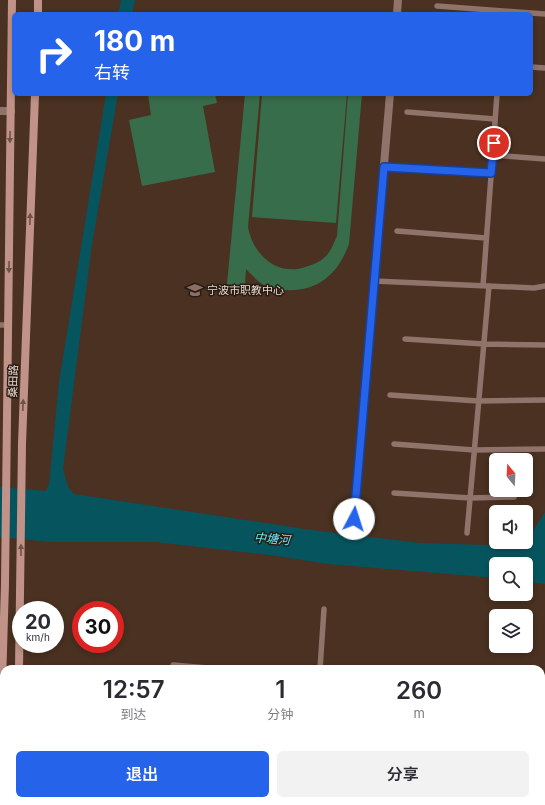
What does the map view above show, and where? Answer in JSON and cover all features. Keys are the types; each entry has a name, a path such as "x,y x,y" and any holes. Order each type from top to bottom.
{"main road":[{"name":"桑田路","path":"2,665 5,584 6,442 4,325 12,0"},
{"path":"38,0 38,12"},
{"name":"桑田路","path":"19,665 22,444 35,96"},
{"name":"桑田路","path":"0,731 0,750"}],"street":[{"path":"397,12 398,0"},
{"path":"354,519 390,96"},
{"path":"0,111 10,111"}],"lane":[{"path":"437,6 518,12"},
{"path":"533,13 545,14"},
{"path":"533,67 545,68"},
{"path":"467,533 484,344 486,238 497,96"},
{"path":"407,112 495,119"},
{"path":"493,155 545,160"},
{"path":"384,167 491,173"},
{"path":"397,231 486,238"},
{"path":"374,281 534,288 545,286"},
{"path":"405,339 484,344 545,345"},
{"path":"390,396 478,401 545,400"},
{"path":"394,444 474,450 545,448"},
{"path":"394,493 470,498 514,497"},
{"path":"320,665 324,609"}],"green space":[{"path":"148,96 215,96 217,103 203,106 215,172 142,186 129,120 151,115"},
{"path":"245,96 260,96 248,227 251,237 255,247 269,262 278,267 297,269 316,263 325,257 332,248 337,236 348,96 362,96 349,244 339,264 333,272 317,284 297,290 277,289 264,285 246,269 245,285 227,284"},
{"path":"262,96 347,96 336,223 252,217"}],"water":[{"path":"121,0 135,0 132,12 118,12"},
{"name":"中塘河","path":"106,96 118,96 92,244 63,469 68,487 74,494 311,530 420,543 489,545 489,549 533,549 533,531 545,512 545,584 533,583 533,557 489,557 489,577 328,564 270,555 155,542 51,542 0,537 0,487 45,491 49,485 59,382"}],"place":[{"name":"宁波市职教中心","path":"195,290"}],"route":[{"path":"354,519 384,167 491,173 494,143"}]}
